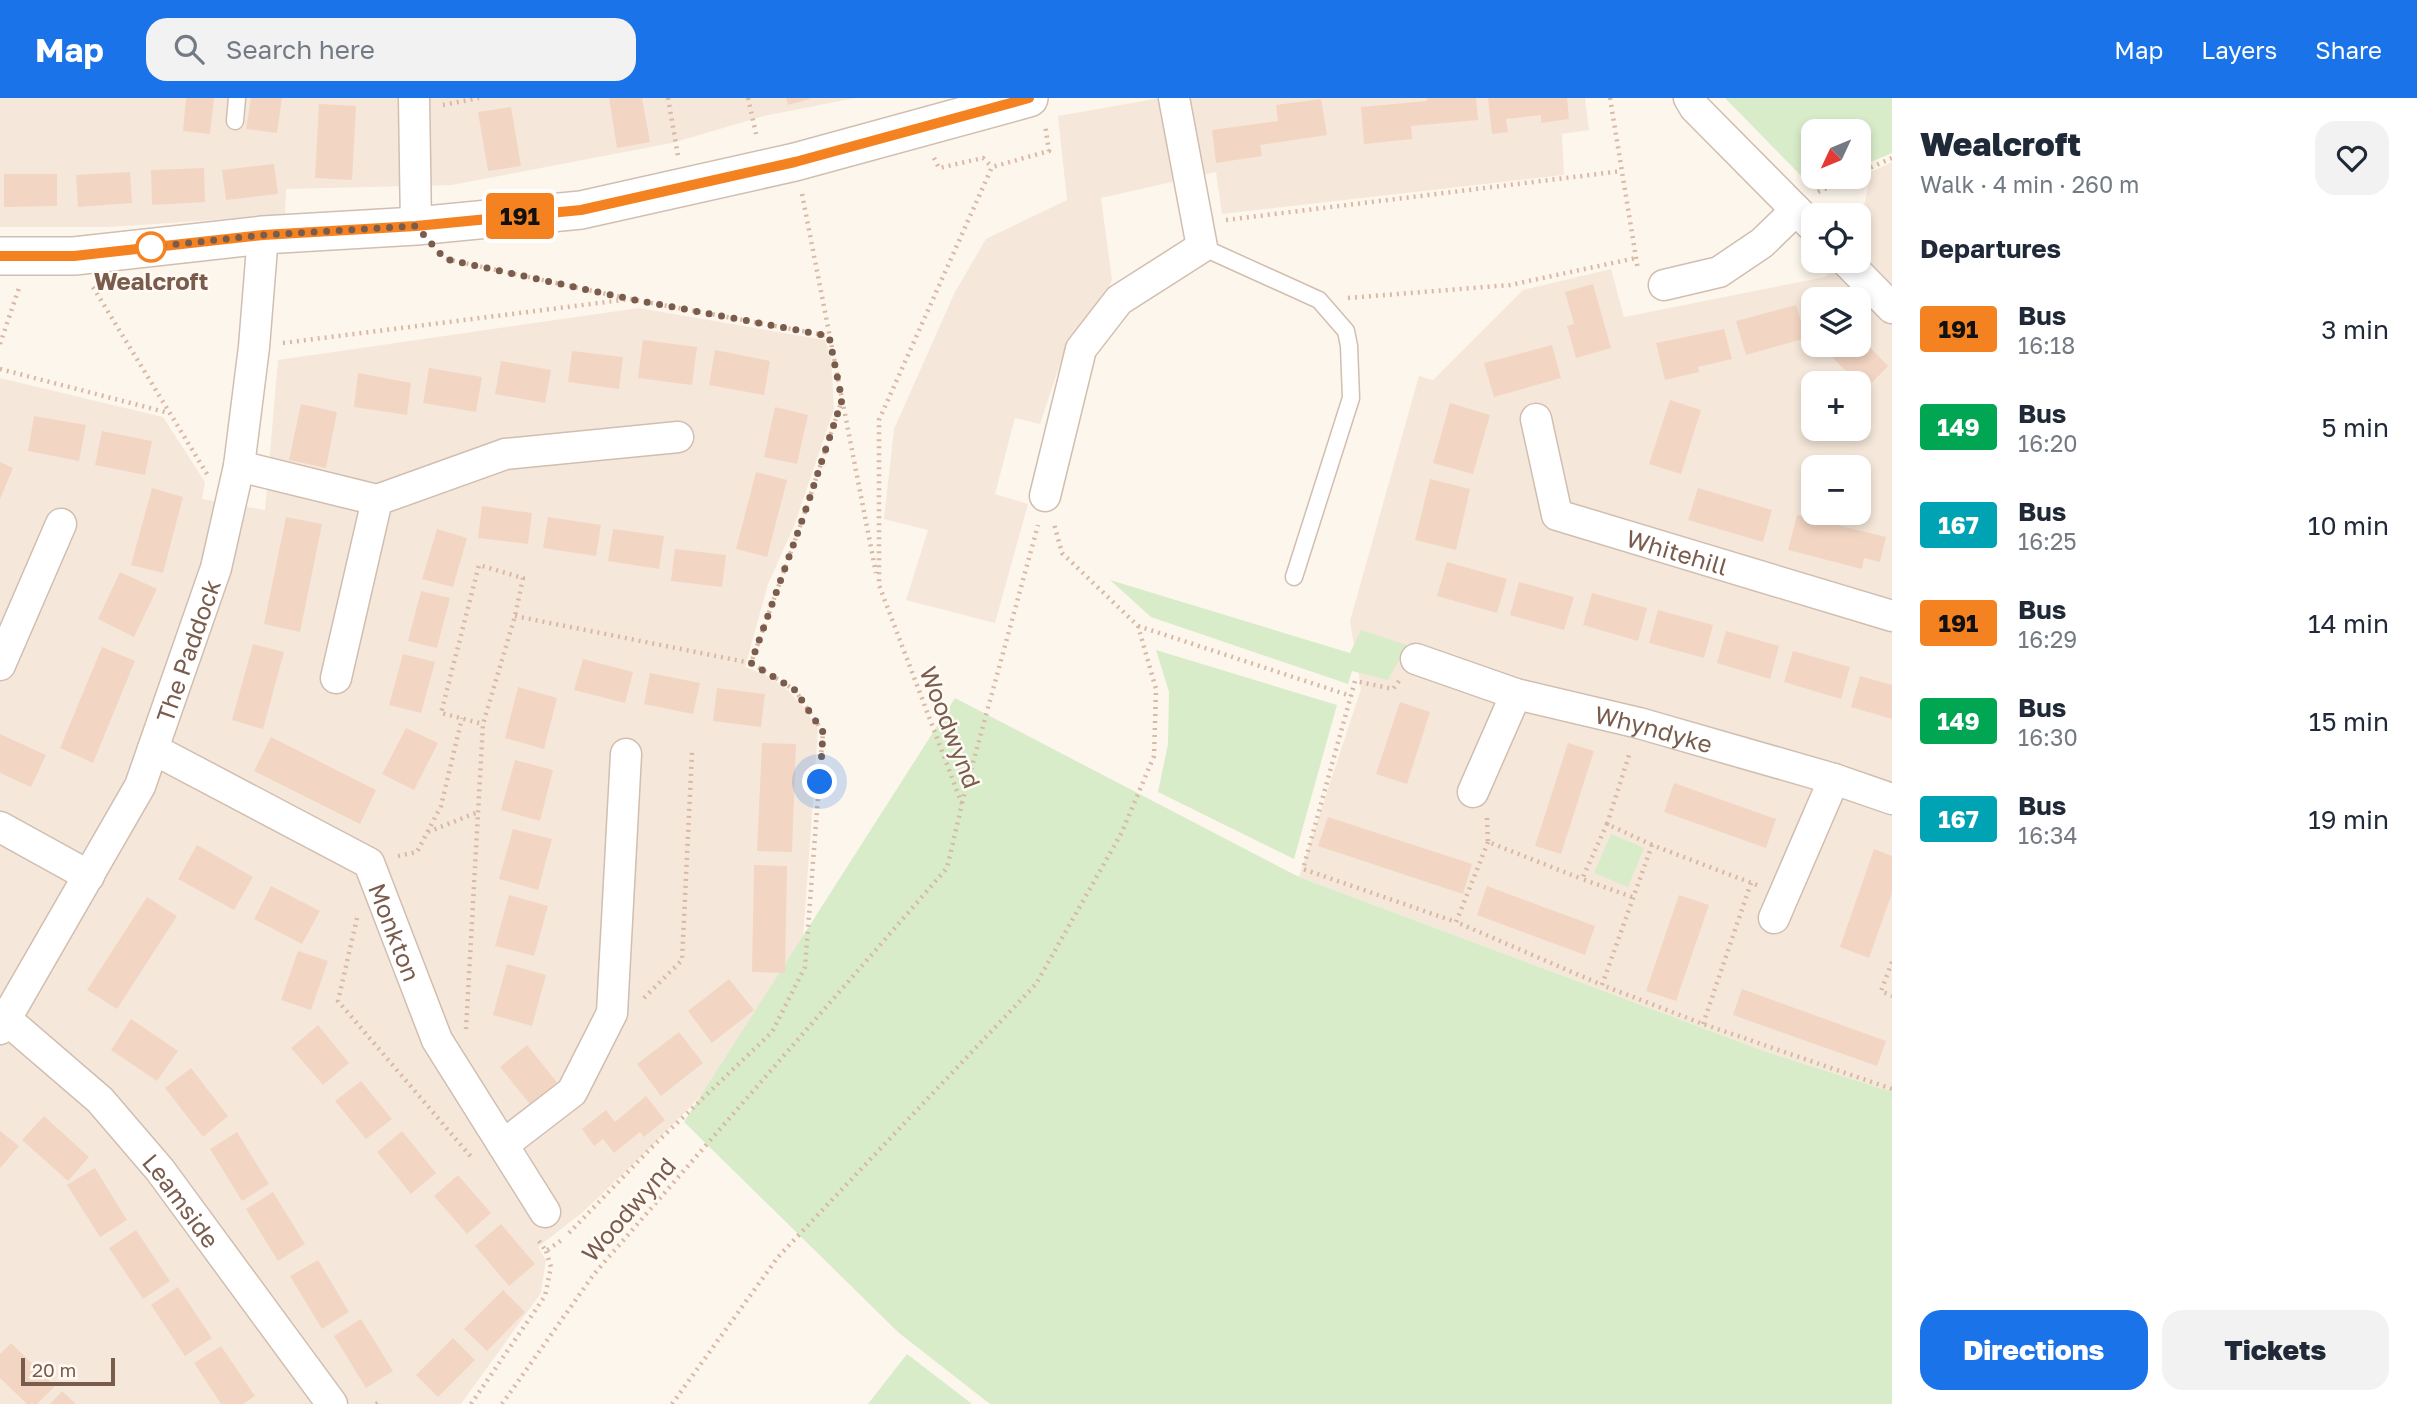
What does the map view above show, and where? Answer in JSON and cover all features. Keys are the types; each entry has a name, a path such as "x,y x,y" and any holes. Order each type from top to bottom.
{"street":[{"path":"414,98 416,226"},
{"path":"1045,496 1082,349 1119,300 1200,235 1174,98"},
{"path":"1689,98 1801,215"},
{"path":"14,257 74,256 263,235 416,226 581,210 1036,105"},
{"path":"1664,285 1718,272 1801,221"},
{"name":"The Paddock","path":"3,1025 140,786 216,568 239,466 254,347 263,235"},
{"path":"1858,273 1892,309"},
{"name":"Whitehill","path":"1536,419 1558,515 1892,616"},
{"path":"239,466 377,500 505,454 678,437"},
{"path":"335,678 377,500"},
{"path":"0,666 61,524"},
{"name":"Whyndyke","path":"1416,659 1516,694 1639,723 1834,779 1892,799"},
{"path":"1473,792 1516,694"},
{"name":"Monkton","path":"153,749 369,863 437,1040 545,1212"},
{"path":"503,1145 572,1092 612,1013 626,754"},
{"path":"1779,907 1834,779"},
{"path":"0,827 89,876"},
{"name":"Leamside","path":"3,1025 100,1100 160,1170 332,1404"}],"lane":[{"path":"235,121 237,98"},
{"path":"1200,235 1319,300 1346,331 1351,398 1294,577"}],"path":[{"path":"668,98 683,187"},
{"path":"1610,98 1640,288 1664,285"},
{"path":"939,168 982,158 992,167 1049,151 1036,105"},
{"path":"1871,167 1892,158"},
{"path":"795,162 878,585"},
{"name":"Woodwynd","path":"502,1404 594,1274 947,868 962,804 878,585 879,420 992,167"},
{"path":"1200,235 1622,171"},
{"path":"416,226 445,259 630,299 829,336"},
{"path":"74,256 229,510"},
{"path":"0,344 14,257"},
{"path":"1319,300 1510,285 1636,258"},
{"path":"254,347 630,299"},
{"path":"0,369 170,413"},
{"path":"751,663 842,400"},
{"path":"1045,496 1062,553 1138,626 1351,696"},
{"path":"962,804 1045,496"},
{"path":"463,1082 483,724 515,616 523,578 479,565 441,713 483,724"},
{"path":"515,616 751,663 795,690 823,732 805,967 772,1032 653,1146 564,1239 545,1212"},
{"path":"672,1404 778,1257 1036,984 1122,832 1154,756 1157,689 1138,626"},
{"path":"1416,659 1393,689 1355,681 1303,869 1456,922 1602,985 1703,1024 1892,1089"},
{"path":"1582,879 1607,824 1639,723"},
{"path":"612,1013 640,1002 682,960 691,752"},
{"path":"1456,922 1488,842 1488,819 1473,792"},
{"path":"428,832 478,812"},
{"path":"1607,824 1652,845 1751,883 1779,907"},
{"path":"1488,842 1632,897"},
{"path":"1602,985 1652,845"},
{"path":"1703,1024 1751,883"},
{"path":"1892,962 1881,991 1892,996"},
{"path":"471,1404 545,1296 551,1267 547,1251"}],"shaded area":[{"path":"0,98 855,98 764,116 672,143 452,185 286,189 285,215 111,227 0,227"},
{"path":"1160,98 1585,98 1589,130 1562,134 1564,175 1222,214 1216,172 1101,198 1112,280 1104,298 1082,322 1066,346 1040,424 1015,418 995,494 1028,504 995,623 906,600 928,530 884,519 894,429 955,292 986,239 1067,200 1058,116"},
{"path":"1892,162 1892,1092 1764,1051 1299,877 1361,689 1350,621 1419,376 1433,380 1523,290 1611,269 1624,317 1825,277 1829,273 1871,273 1871,203 1865,203 1868,189 1871,189 1871,172"},
{"path":"639,308 825,340 831,357 834,409 794,526 768,584 745,667 766,675 787,689 818,729 802,953 747,1048 655,1143 583,1212 538,1247 546,1260 541,1293 461,1404 0,1404 0,378 163,417 205,482 202,499 265,510 278,360"}],"green space":[{"path":"1725,98 1892,98 1892,153 1871,162 1871,119 1801,119 1801,176"},
{"path":"1110,580 1350,653 1361,630 1407,645 1388,680 1352,671 1348,684 1151,617"},
{"path":"1156,650 1337,705 1294,859 1158,792 1168,744 1169,692"},
{"path":"955,698 1299,877 1764,1051 1892,1092 1892,1404 990,1404 899,1333 684,1122"},
{"path":"1611,834 1644,848 1628,887 1594,873"},
{"path":"907,1354 972,1404 868,1404"}],"building":[{"path":"186,98 214,98 210,134 183,131"},
{"path":"251,98 282,98 277,133 246,129"},
{"path":"609,98 642,98 650,142 617,148"},
{"path":"786,98 809,98 810,99 788,105"},
{"path":"1427,98 1476,98 1478,120 1411,126 1412,139 1364,144 1361,107 1427,101"},
{"path":"1488,98 1567,98 1569,119 1541,123 1541,115 1506,119 1508,132 1492,134"},
{"path":"1321,99 1327,135 1260,145 1262,156 1216,163 1212,130 1278,121 1276,105"},
{"path":"319,104 356,106 352,180 315,178"},
{"path":"511,107 521,166 488,171 478,112"},
{"path":"274,164 278,194 226,200 222,170"},
{"path":"204,168 205,202 152,205 151,170"},
{"path":"130,172 132,203 78,207 76,175"},
{"path":"4,174 57,174 57,206 4,207"},
{"path":"1593,284 1611,348 1576,358 1567,326 1574,324 1565,292"},
{"path":"1796,305 1801,322 1801,339 1746,355 1736,321"},
{"path":"1724,329 1732,359 1698,367 1699,372 1665,380 1656,343"},
{"path":"643,340 697,347 692,385 638,378"},
{"path":"1552,345 1561,378 1494,397 1484,363"},
{"path":"1871,348 1888,366 1871,384 1871,371 1846,371 1832,357 1871,357"},
{"path":"715,350 770,361 764,395 709,385"},
{"path":"572,351 623,357 619,389 568,382"},
{"path":"501,361 551,370 545,403 495,394"},
{"path":"429,368 482,377 476,412 423,403"},
{"path":"358,373 411,383 407,415 354,407"},
{"path":"1670,400 1701,410 1681,474 1649,464"},
{"path":"1450,403 1490,415 1473,474 1433,463"},
{"path":"301,404 337,412 326,468 289,460"},
{"path":"775,407 808,415 797,464 764,457"},
{"path":"34,416 86,425 79,461 28,451"},
{"path":"102,431 152,441 145,475 95,465"},
{"path":"0,462 13,468 0,499"},
{"path":"756,472 787,480 767,557 736,549"},
{"path":"1430,479 1470,489 1456,550 1415,540"},
{"path":"152,488 183,497 163,573 131,565"},
{"path":"1698,488 1772,510 1763,542 1688,520"},
{"path":"482,506 532,513 528,544 478,538"},
{"path":"1797,515 1801,516 1801,525 1837,525 1886,537 1880,562 1864,558 1862,569 1788,550"},
{"path":"286,517 322,524 300,632 264,624"},
{"path":"548,517 601,525 596,556 543,548"},
{"path":"437,529 467,538 453,587 422,579"},
{"path":"613,529 664,536 659,569 608,561"},
{"path":"675,549 726,555 722,587 671,581"},
{"path":"1447,562 1507,579 1497,613 1437,596"},
{"path":"120,572 157,589 134,637 98,619"},
{"path":"1519,582 1574,597 1564,630 1510,615"},
{"path":"421,591 450,598 437,648 408,641"},
{"path":"1592,593 1647,608 1638,641 1583,625"},
{"path":"1658,610 1713,625 1704,658 1649,643"},
{"path":"1726,631 1779,646 1770,679 1717,663"},
{"path":"253,644 284,652 263,729 232,720"},
{"path":"102,647 135,661 93,763 60,748"},
{"path":"1793,651 1850,667 1841,699 1784,682"},
{"path":"403,654 435,662 421,713 389,705"},
{"path":"583,659 633,672 625,703 574,690"},
{"path":"650,673 700,683 693,714 644,704"},
{"path":"1860,676 1892,685 1892,719 1851,707"},
{"path":"518,687 557,698 544,749 505,738"},
{"path":"717,688 765,694 761,727 713,721"},
{"path":"1400,702 1430,712 1407,784 1376,774"},
{"path":"406,728 438,743 414,790 382,774"},
{"path":"0,734 46,755 31,787 0,773"},
{"path":"271,737 376,790 360,824 254,771"},
{"path":"762,743 796,744 792,852 757,851"},
{"path":"1568,743 1594,751 1561,854 1535,846"},
{"path":"515,760 553,770 540,821 501,810"},
{"path":"1674,783 1776,819 1766,848 1664,812"},
{"path":"1328,817 1472,864 1463,894 1318,846"},
{"path":"513,829 552,839 538,890 499,879"},
{"path":"197,845 253,877 234,910 178,879"},
{"path":"1874,849 1892,856 1892,893 1869,958 1840,947"},
{"path":"754,865 787,866 785,973 752,972"},
{"path":"271,886 320,911 302,944 254,919"},
{"path":"1487,886 1595,926 1585,955 1477,915"},
{"path":"509,895 548,906 534,956 495,946"},
{"path":"1679,895 1709,905 1676,1001 1646,991"},
{"path":"147,897 177,916 117,1009 87,990"},
{"path":"298,951 328,961 311,1010 281,1000"},
{"path":"507,964 546,975 532,1026 493,1015"},
{"path":"729,979 754,1010 712,1043 688,1011"},
{"path":"1742,989 1886,1041 1877,1066 1733,1015"},
{"path":"131,1019 178,1051 157,1081 111,1050"},
{"path":"318,1025 349,1063 323,1085 291,1048"},
{"path":"679,1032 703,1063 661,1096 637,1064"},
{"path":"527,1045 560,1086 533,1108 500,1067"},
{"path":"191,1068 228,1116 203,1137 165,1088"},
{"path":"361,1081 392,1119 366,1139 335,1101"},
{"path":"646,1096 665,1120 644,1137 640,1132 614,1153 603,1139 594,1146 582,1129 606,1110 615,1122"},
{"path":"44,1116 89,1157 68,1181 22,1140"},
{"path":"0,1131 19,1146 0,1168"},
{"path":"402,1131 436,1173 411,1194 377,1152"},
{"path":"237,1132 269,1184 242,1201 210,1149"},
{"path":"95,1168 127,1220 100,1237 67,1185"},
{"path":"458,1175 491,1213 467,1234 434,1196"},
{"path":"273,1192 305,1244 278,1261 246,1209"},
{"path":"501,1224 535,1264 509,1286 475,1246"},
{"path":"136,1230 170,1281 143,1299 109,1248"},
{"path":"318,1260 349,1312 322,1329 290,1276"},
{"path":"178,1287 212,1338 185,1356 151,1305"},
{"path":"503,1290 525,1312 487,1351 464,1329"},
{"path":"361,1319 393,1371 366,1388 334,1336"},
{"path":"453,1338 475,1360 438,1397 416,1375"},
{"path":"11,1343 55,1386 37,1404 27,1404 0,1378 0,1354"},
{"path":"221,1346 255,1396 243,1404 221,1404 194,1363"},
{"path":"62,1391 76,1404 50,1404"}],"bus line":[{"name":"191","path":"0,256 74,256 263,235 416,226 581,210 795,162 1029,98"}],"place":[{"name":"Wealcroft","path":"151,247"}],"route":[{"path":"151,247 263,235 416,226 445,259 630,299 829,336 842,400 751,663 795,690 823,732 820,782"}]}
